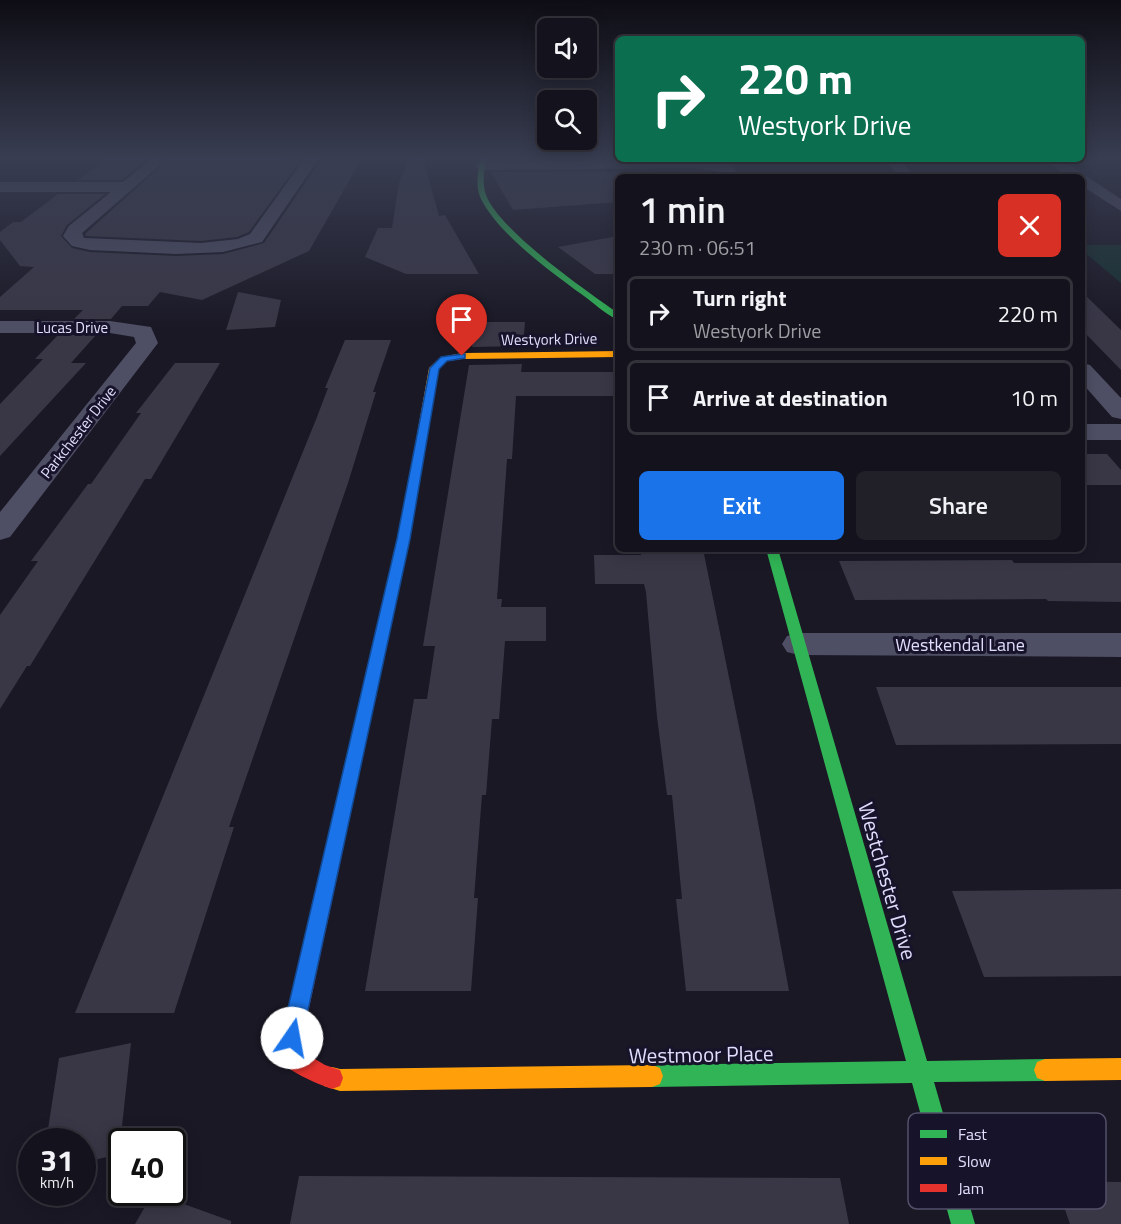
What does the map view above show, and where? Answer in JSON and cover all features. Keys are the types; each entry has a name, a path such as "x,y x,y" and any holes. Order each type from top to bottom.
{"street":[{"path":"93,215 75,230 72,236 78,242 218,247 239,244 256,238 272,215"},
{"path":"494,215 498,221 614,312"},
{"name":"Lucas Drive","path":"0,327 110,327 143,332"},
{"name":"Parkchester Drive","path":"0,531 147,343 143,332"},
{"name":"Westyork Drive","path":"288,1055 403,539 434,368 444,359 462,356 615,354"},
{"path":"1087,376 1121,382"},
{"path":"1087,376 1121,412"},
{"path":"1085,432 1121,432"},
{"name":"Westchester Drive","path":"773,552 932,1113"},
{"name":"Westkendal Lane","path":"799,644 1121,645"},
{"name":"Westmoor Place","path":"288,1055 320,1074 340,1080 1121,1069"},
{"name":"Westchester Drive","path":"959,1209 963,1224"}],"green space":[{"path":"1085,245 1121,245 1121,283 1085,253"}],"building":[{"path":"30,215 79,215 67,225 61,236 72,248 90,252 176,256 223,254 264,243 283,215 330,215 309,251 202,300 160,292 148,306 122,306 111,319 74,319 83,310 0,310 0,297 34,267 20,266 0,240 0,232 13,222 21,222"},
{"path":"106,215 261,215 249,232 237,237 201,241 86,236 85,234"},
{"path":"394,215 445,215 479,274 406,274 365,257 378,228 392,228"},
{"path":"615,237 615,274 595,274 558,247"},
{"path":"238,292 281,300 275,327 226,330"},
{"path":"1085,295 1121,330 1121,370 1085,333"},
{"path":"476,322 525,322 523,346 472,347"},
{"path":"58,335 96,335 71,363 86,363 0,456 0,404 43,359 35,359"},
{"path":"345,340 391,340 373,392 376,392 348,483 229,827 234,827 174,1013 75,1013 317,417 328,388 325,388"},
{"path":"175,363 220,363 151,479 145,479 30,666 27,666 0,709 0,615 38,561 31,561 88,484 91,484 141,413 136,413"},
{"path":"522,364 521,372 615,372 615,396 516,396 512,459 507,459 497,599 502,599 501,607 546,607 546,641 505,641 499,719 492,719 486,795 482,795 474,898 478,898 471,991 365,991 414,699 427,699 435,646 423,646 469,365"},
{"path":"1085,454 1107,454 1121,470 1121,485 1085,485"},
{"path":"640,552 704,552 755,806 789,991 686,991 676,899 682,899 672,795 667,795 657,717 646,592 644,584 595,584 594,555 641,555"},
{"path":"1012,560 1014,563 1121,563 1121,602 1048,601 1046,599 855,600 839,561"},
{"path":"876,687 1121,687 1121,744 896,745"},
{"path":"1121,889 1121,976 984,977 952,891"},
{"path":"131,1043 122,1128 108,1128 108,1157 96,1160 96,1128 48,1128 59,1058"},
{"path":"299,1176 840,1178 849,1224 290,1224"},
{"path":"1106,1182 1121,1182 1121,1224 1070,1224 1065,1209 1106,1209"},
{"path":"186,1205 231,1221 231,1224 135,1224 145,1206"}],"traffic: fast":[{"path":"496,215 544,262 615,315"},
{"path":"336,840 403,539 418,457"},
{"path":"773,552 932,1113"},
{"path":"652,1076 1045,1070"},
{"path":"959,1209 963,1224"}],"traffic: slow":[{"path":"418,457 434,368 444,359 462,356 615,354"},
{"path":"1045,1070 1121,1069"},
{"path":"332,1078 340,1080 652,1076"}],"traffic: jam":[{"path":"332,1078 320,1074 288,1055 336,840"}],"route":[{"path":"292,1038 403,539 434,368 444,359 462,356"}]}
